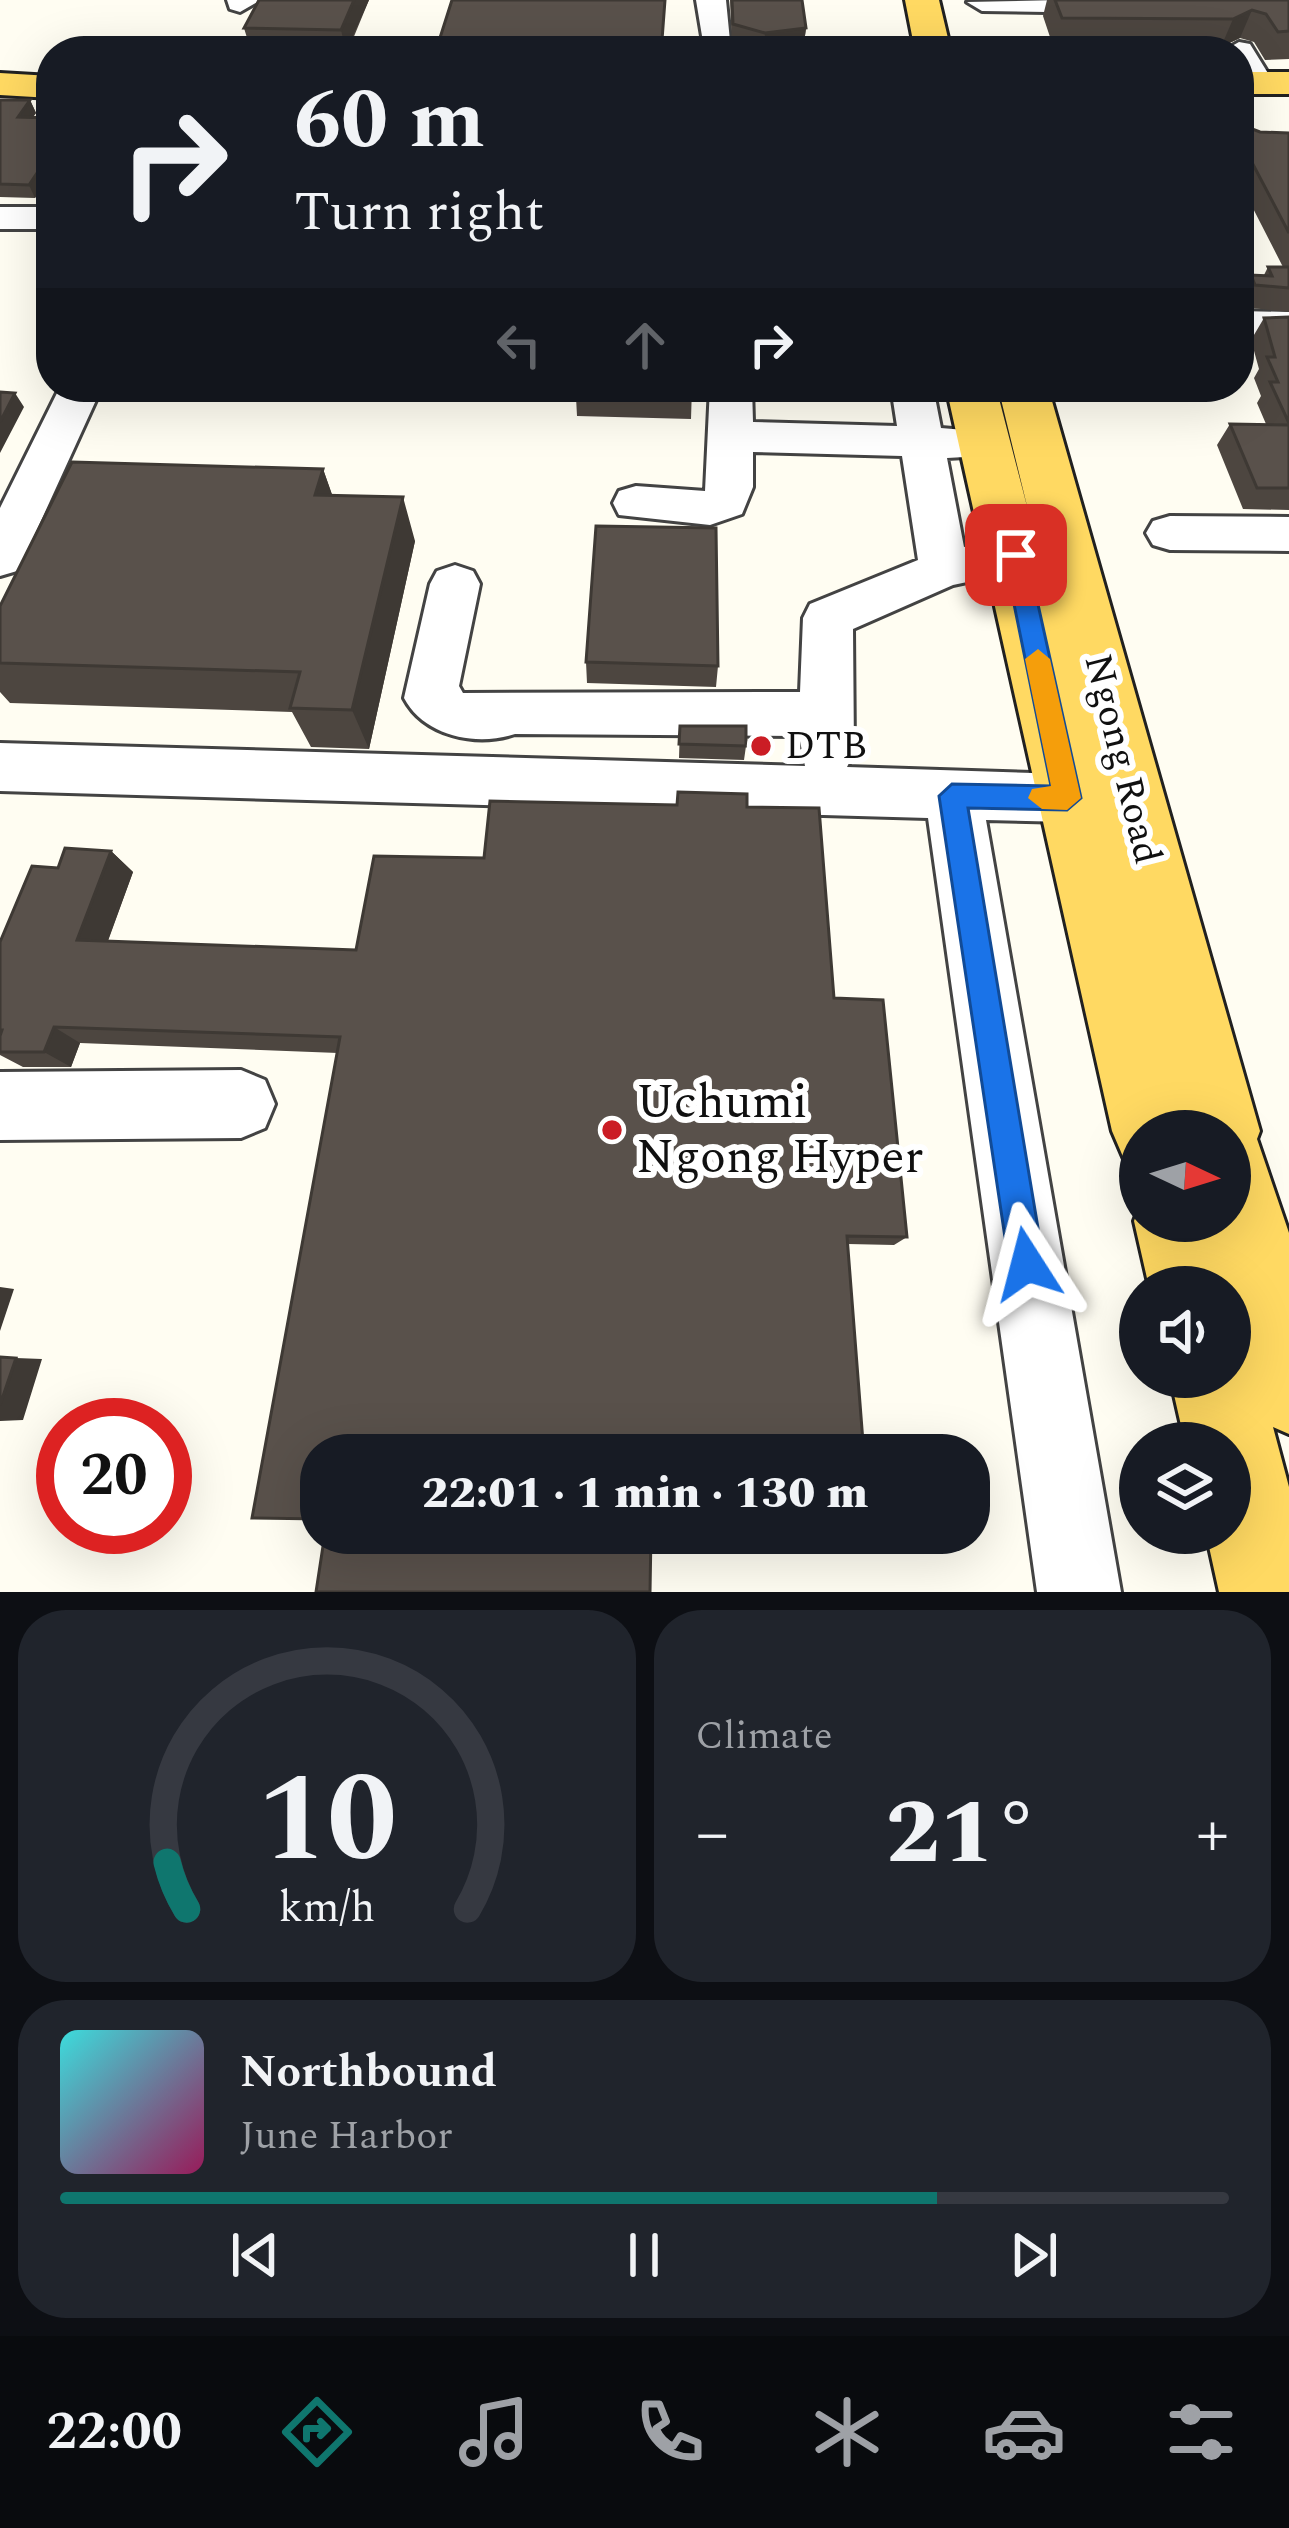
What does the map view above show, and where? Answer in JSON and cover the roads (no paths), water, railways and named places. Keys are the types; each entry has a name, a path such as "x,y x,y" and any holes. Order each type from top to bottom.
{"main road":[{"path":"922,1 930,36"},
{"path":"0,67 36,69"},
{"path":"0,84 36,86"},
{"name":"Ngong Road","path":"974,402 1016,555 1067,798 1147,1110"},
{"name":"Ngong Road","path":"1027,402 1214,1110"},
{"path":"1231,1242 1289,1389"},
{"path":"1220,1398 1268,1592"}],"street":[{"path":"710,0 714,36"},
{"path":"922,1 1047,3"},
{"path":"0,218 36,218"},
{"path":"1254,323 1289,324"},
{"path":"0,558 74,402"},
{"path":"636,503 710,508 725,502 730,402"},
{"path":"915,402 944,569"},
{"path":"730,436 984,444"},
{"path":"1170,532 1289,534"},
{"path":"827,788 828,619 944,569 1016,555"},
{"path":"455,584 431,698 445,711 503,718 515,712 826,714"},
{"path":"0,767 1067,798"},
{"path":"952,796 1079,1592"},
{"path":"0,1106 241,1104"}],"place":[{"name":"DTB","path":"761,746"},
{"name":"Uchumi Ngong Hyper","path":"612,1130"}]}
